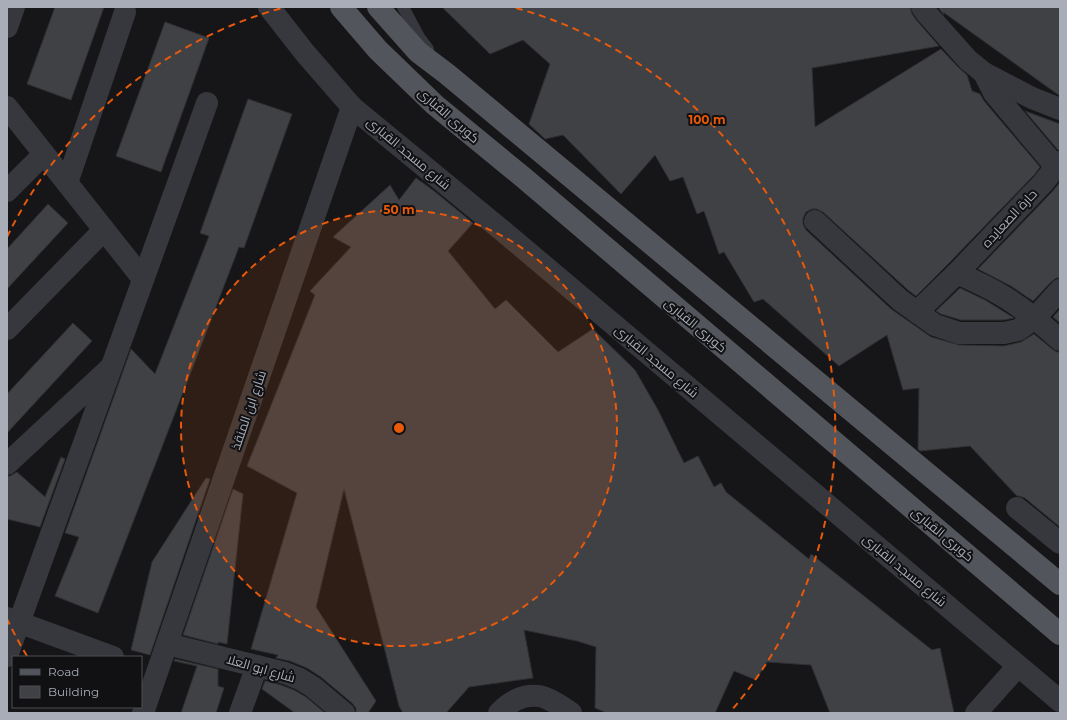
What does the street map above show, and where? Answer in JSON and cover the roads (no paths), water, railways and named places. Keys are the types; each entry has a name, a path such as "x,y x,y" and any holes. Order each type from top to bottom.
{"main road":[{"name":"كوبرى القبارى","path":"341,7 378,50 435,105 1060,634"},
{"path":"378,7 418,52 447,74 1060,584"}],"street":[{"path":"7,27 14,7"},
{"name":"شارع مسجد القبارى","path":"269,7 305,53 352,107 498,227 1060,701"},
{"path":"922,7 968,60 984,72 1032,98 1060,109"},
{"path":"67,183 124,12"},
{"path":"984,72 994,93 1058,164"},
{"path":"7,656 13,620 111,367 207,103"},
{"path":"7,107 144,279"},
{"name":"شارع ابن المنقذ","path":"143,713 149,670 167,644 352,107"},
{"path":"7,192 44,154"},
{"name":"حارة الصعايده","path":"917,312 958,273 1058,164"},
{"path":"815,221 900,300 935,325 959,333 1004,333 1018,330 1035,318 1060,290"},
{"path":"7,329 104,230"},
{"path":"958,273 996,292 1035,318 1060,340"},
{"path":"7,464 111,367"},
{"path":"1017,508 1060,543"},
{"path":"13,620 111,656"},
{"name":"شارع ابو العلا","path":"167,644 285,673 300,679 344,713"},
{"path":"240,713 257,666"},
{"path":"976,713 1018,666"},
{"path":"499,713 520,697 538,696 560,705 571,713"}],"lane":[{"path":"404,7 419,37 447,74"}]}
